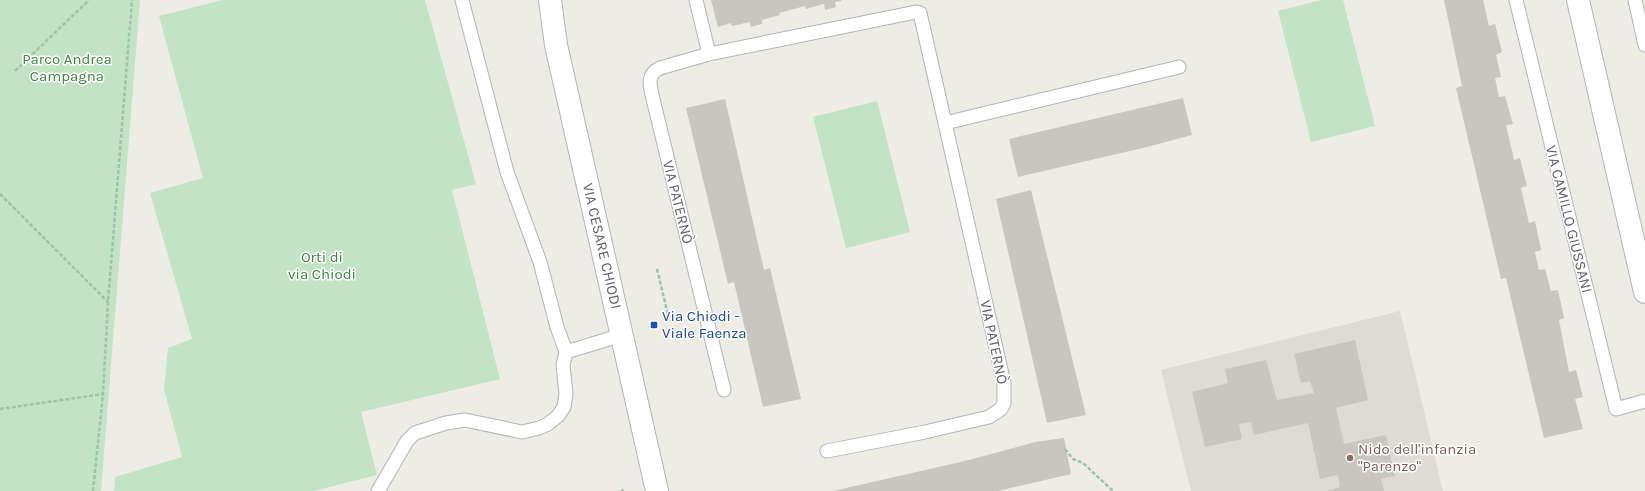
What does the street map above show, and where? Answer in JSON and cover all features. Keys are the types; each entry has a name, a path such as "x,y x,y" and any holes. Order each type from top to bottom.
{"street":[{"name":"VIA CESARE CHIODI","path":"550,0 556,45 657,491"},
{"path":"1578,0 1644,284"}],"lane":[{"path":"378,491 407,441 415,433 446,423 465,420 522,432 548,424 558,416 564,407 566,394 562,366 566,352 557,327 540,262 507,172 462,0"},
{"path":"696,0 709,54"},
{"name":"VIA CAMILLO GIUSSANI","path":"1516,0 1616,409 1645,401"},
{"path":"1635,0 1645,45"},
{"name":"VIA PATERNÒ","path":"724,390 653,99 649,80 652,74 660,68 709,54 908,14 920,13 1004,383 1004,403 996,413 989,416 925,432 827,451"},
{"path":"945,123 1178,67"},
{"path":"566,352 622,335"}],"path":[{"path":"15,71 90,0"},
{"path":"93,491 103,394 108,302 132,0"},
{"path":"0,194 108,302"},
{"path":"657,270 669,319"},
{"path":"0,410 103,394"},
{"path":"1065,449 1073,459 1083,463 1113,491"}],"shaded area":[{"path":"1400,311 1443,491 1191,491 1161,370"}],"green space":[{"name":"Parco Andrea Campagna","path":"0,0 140,0 101,491 0,491"},
{"name":"Orti di via Chiodi","path":"222,0 425,0 476,184 452,190 500,379 361,412 377,475 314,491 114,491 115,477 182,457 164,389 168,348 192,339 150,193 203,178 159,16"},
{"path":"1322,0 1343,0 1375,126 1311,142 1278,11"},
{"path":"877,101 910,232 846,248 813,117"}],"building":[{"path":"711,0 841,1 835,2 836,7 825,10 824,4 806,9 805,6 779,13 780,15 762,20 762,24 751,27 750,22 732,26 731,23 718,27"},
{"path":"1444,0 1483,0 1489,26 1495,24 1502,52 1496,55 1501,77 1495,78 1499,97 1505,96 1513,124 1506,125 1514,160 1520,158 1527,186 1521,188 1529,223 1535,221 1541,250 1535,252 1539,270 1545,269 1551,291 1558,290 1564,318 1559,320 1569,372 1576,370 1583,397 1575,399 1583,429 1544,438 1506,278 1501,279 1456,88 1462,86"},
{"path":"1183,98 1192,135 1018,177 1009,139"},
{"path":"725,99 764,270 770,268 801,399 763,407 734,282 728,284 686,108"},
{"path":"1031,190 1086,415 1047,423 996,199"},
{"path":"1355,340 1368,400 1336,408 1344,444 1386,435 1395,476 1381,479 1384,491 1327,491 1340,487 1338,475 1320,479 1308,423 1254,435 1251,422 1239,424 1242,439 1205,447 1192,392 1228,383 1225,369 1266,360 1277,400 1314,393 1310,381 1301,383 1294,354"},
{"path":"1064,438 1071,474 998,491 833,491 969,460 1035,442"}],"place":[{"name":"Via Chiodi - Viale Faenza","path":"654,325"},
{"name":"Nido dell'infanzia \"Parenzo\"","path":"1350,458"}]}
